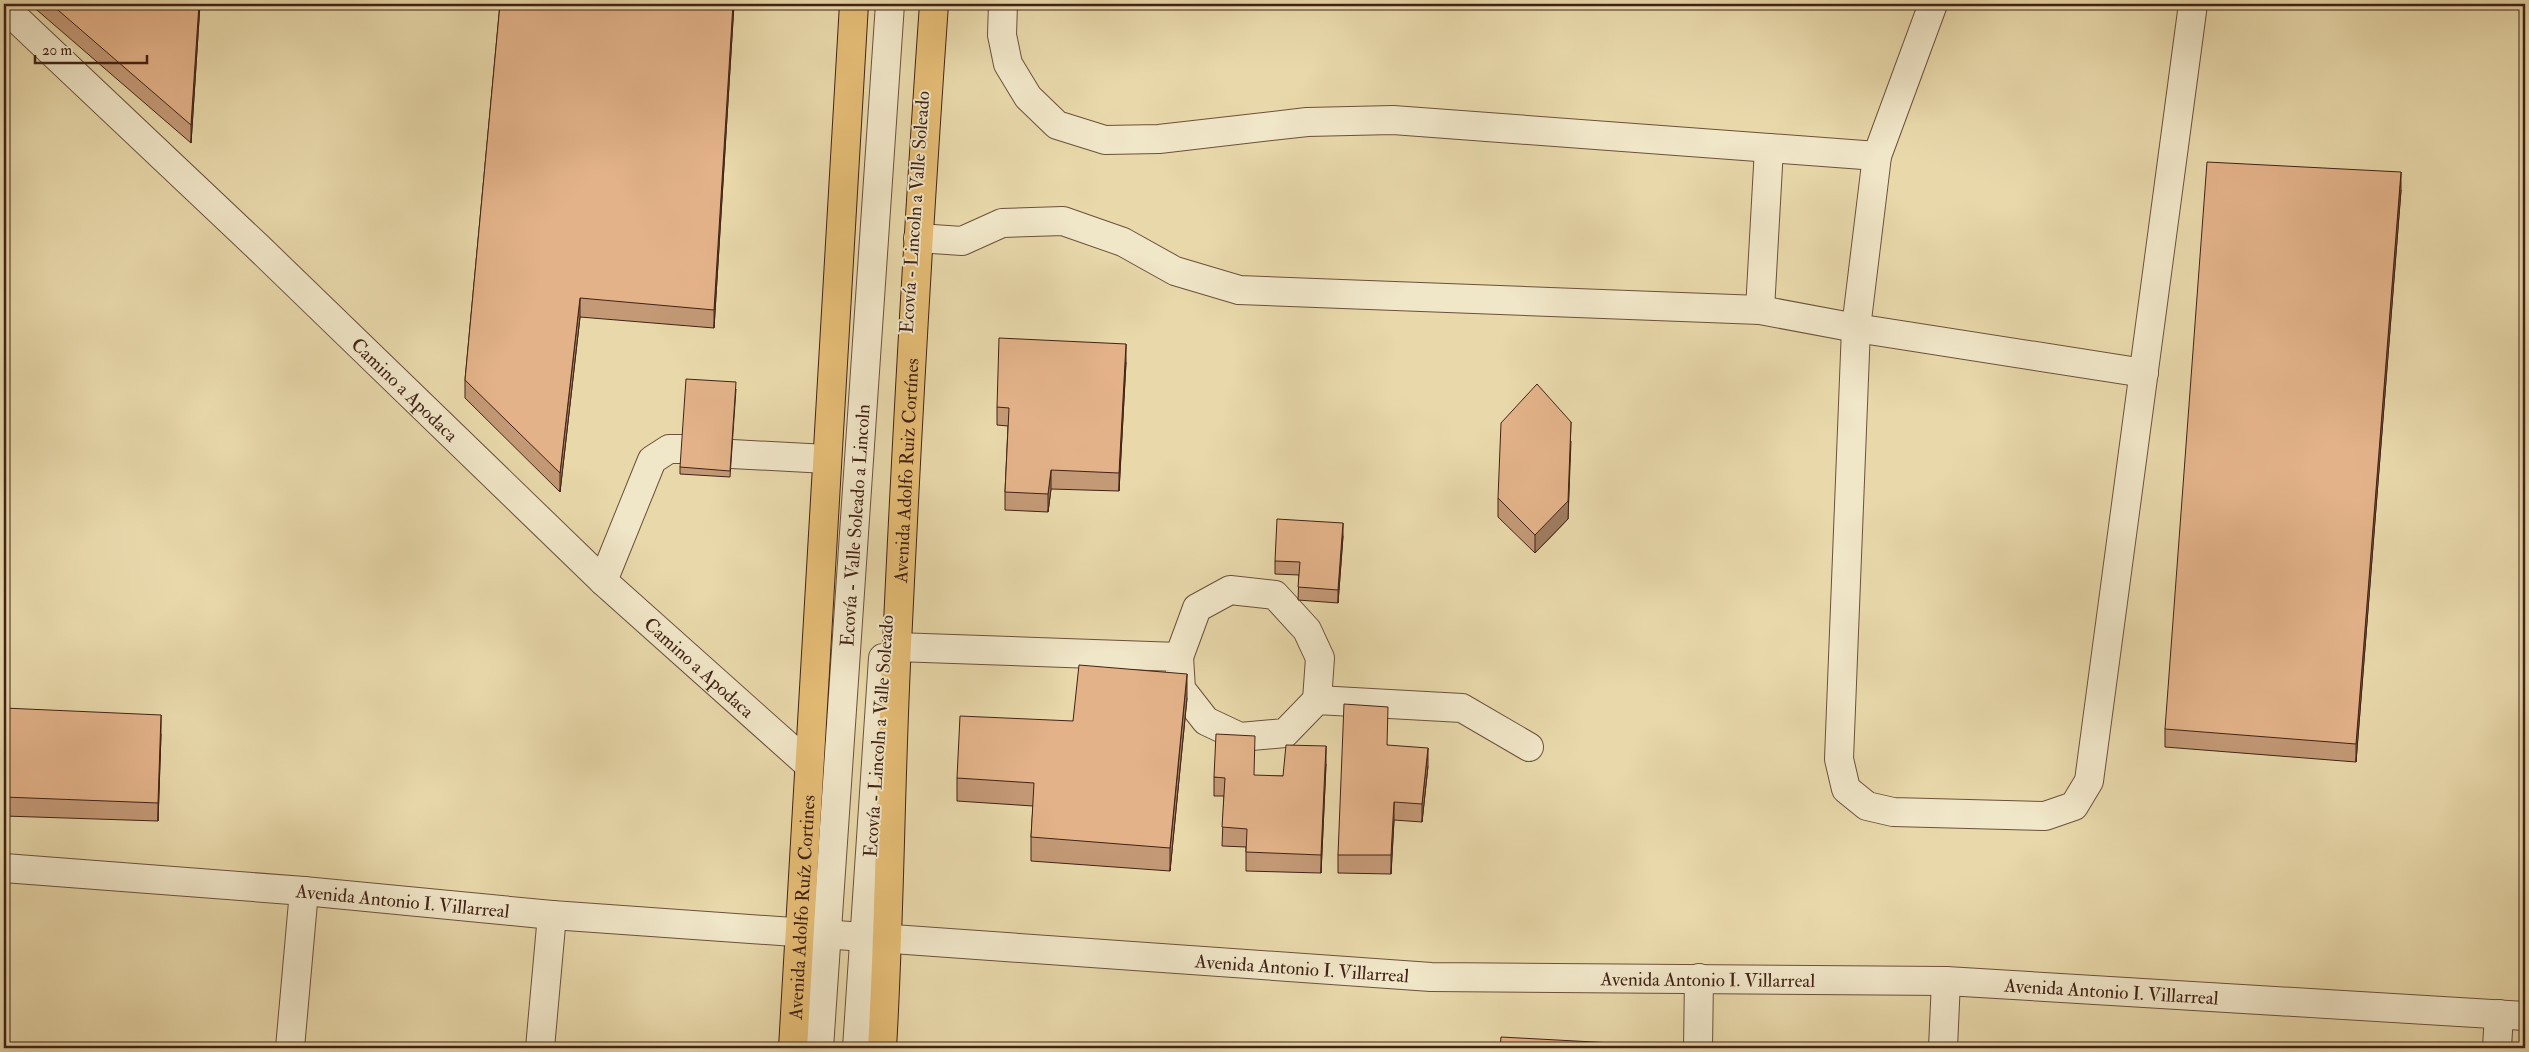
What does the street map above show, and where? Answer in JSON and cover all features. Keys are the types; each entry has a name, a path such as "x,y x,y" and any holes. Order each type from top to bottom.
{"main road":[{"path":"809,765 854,4"},
{"name":"Avenida Adolfo Ruiz Cortínes","path":"876,937 896,647 918,238 934,4"},
{"name":"Avenida Adolfo Ruíz Cortines","path":"793,1048 814,934 809,765"},
{"path":"876,937 882,1048"}],"street":[{"name":"Ecovía - Valle Soleado a Lincoln","path":"819,1048 814,934 890,4"},
{"name":"Ecovía - Lincoln a Valle Soleado","path":"857,1048 876,937 928,4"},
{"path":"1003,4 1002,35 1008,64 1028,97 1057,125 1105,140 1159,139 1259,126 1307,122 1392,120 1877,156"},
{"path":"1933,4 1877,156 1856,328 1839,759 1846,789 1867,806 1893,812 2045,816 2074,806 2089,781 2193,4"},
{"name":"Camino a Apodaca","path":"4,7 259,248 603,581 809,765"},
{"path":"1760,310 1769,148"},
{"path":"918,238 962,240 1002,224 1063,221 1123,242 1175,271 1240,290 1760,310 1856,328 2144,373"},
{"path":"603,581 652,460 669,449 682,449"},
{"path":"732,454 827,459"},
{"path":"1230,590 1275,595 1307,630 1320,658 1317,700 1285,733 1240,737 1206,720 1181,689 1179,657 1197,608 1230,590"},
{"path":"896,647 1179,657"},
{"path":"1317,700 1462,708 1529,747"},
{"name":"Avenida Antonio I. Villarreal","path":"4,868 304,891 552,915 1431,977 1946,981 2512,1015"},
{"path":"290,1048 304,891"},
{"path":"540,1048 552,915"},
{"path":"1698,1048 1699,978"},
{"path":"1943,1048 1946,981"},
{"path":"2497,1048 2512,1015"}],"building":[{"path":"51,4 199,4 191,125"},
{"path":"500,4 733,4 714,310 580,298 560,473 465,380"},
{"path":"2207,162 2401,172 2356,744 2165,729"},
{"path":"999,338 1126,344 1119,473 1051,470 1048,494 1005,492 1009,408 997,407"},
{"path":"686,379 736,382 730,471 680,467"},
{"path":"1537,384 1571,422 1568,501 1535,535 1498,498 1501,423"},
{"path":"1277,519 1343,523 1338,590 1298,587 1300,562 1275,561"},
{"path":"1079,665 1187,674 1170,848 1031,837 1034,783 957,778 960,716 1073,721"},
{"path":"1344,704 1388,707 1387,745 1428,748 1422,804 1394,802 1391,855 1338,855"},
{"path":"4,708 161,715 158,803 4,797"},
{"path":"1216,734 1255,736 1254,775 1283,776 1286,745 1326,746 1321,855 1246,852 1247,829 1222,827 1225,778 1214,777"},
{"path":"1501,1037 1668,1046 1668,1048 1500,1048"}]}
